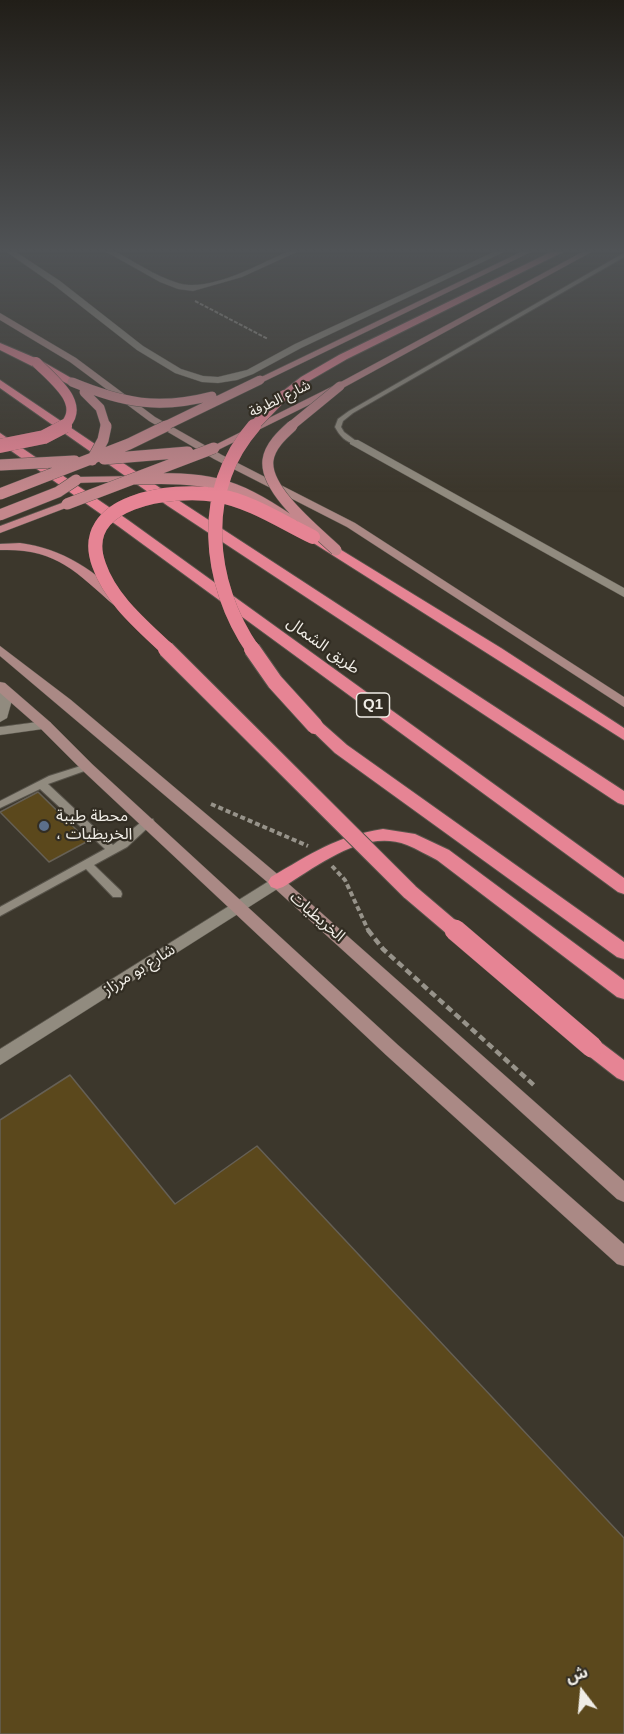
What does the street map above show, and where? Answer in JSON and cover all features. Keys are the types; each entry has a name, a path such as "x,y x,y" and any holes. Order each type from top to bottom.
{"highway":[{"path":"397,331 343,357 305,379 268,409 239,443 226,468 214,511 214,554 221,584 233,615 251,649 276,684 315,726 341,749 624,952"},
{"path":"0,346 72,382"},
{"path":"0,446 41,439 61,428 71,418 74,409 70,400 36,362"},
{"path":"0,383 173,503 624,799"},
{"name":"طريق الشمال","path":"0,437 123,523 624,887"},
{"path":"624,735 336,550 313,537 220,495 170,493 137,501 117,511 99,529 94,543 101,571 127,610 410,892 624,1072"},
{"path":"277,882 343,844 370,836 397,835 423,844 443,855 624,991"}],"main road":[{"path":"25,331 73,360 152,419 218,457 351,525 624,703"},
{"name":"شارع الطرفة","path":"92,460 363,331"},
{"name":"شارع الطرفة","path":"0,530 214,448 340,386 442,331"},
{"path":"72,382 117,400 156,405 193,401 261,380"},
{"path":"0,515 57,492 76,480 92,460 104,439 106,418 99,406 72,382"},
{"path":"336,550 276,488 269,474 268,462 274,446 285,433 340,386"},
{"path":"0,465 183,453 214,448"},
{"path":"0,494 92,460"},
{"path":"0,494 34,485 76,480 195,479 232,486 263,501 313,537"},
{"path":"0,547 32,547 57,554 127,610"},
{"name":"الخريطيات","path":"0,650 277,882 624,1193"},
{"path":"2,688 45,725 87,768 149,822 392,1050 624,1257"}],"street":[{"path":"118,331 140,348 178,371 202,379 218,380 234,378 250,372 330,331"},
{"path":"354,442 624,593"},
{"path":"0,718 5,700 2,688"},
{"path":"0,731 45,725"},
{"name":"شارع بو مرزاز","path":"0,1058 277,882"}],"lane":[{"path":"354,442 341,434 338,427 340,420 391,387 490,331"},
{"path":"0,805 64,774 87,768"},
{"path":"41,784 112,850"},
{"path":"0,912 112,850 149,822"},
{"path":"87,864 117,894"}],"path":[{"path":"252,331 268,339"},
{"path":"203,798 231,814 292,837 321,857 345,880 367,929 383,949 541,1092"}],"building":[{"name":"محطة طيبة ، الخريطيات","path":"38,792 88,841 49,862 0,812"},
{"path":"70,1075 175,1204 257,1146 624,1538 624,1734 0,1734 0,1120"}],"place":[{"name":"محطة طيبة ، الخريطيات","path":"44,826"}]}
